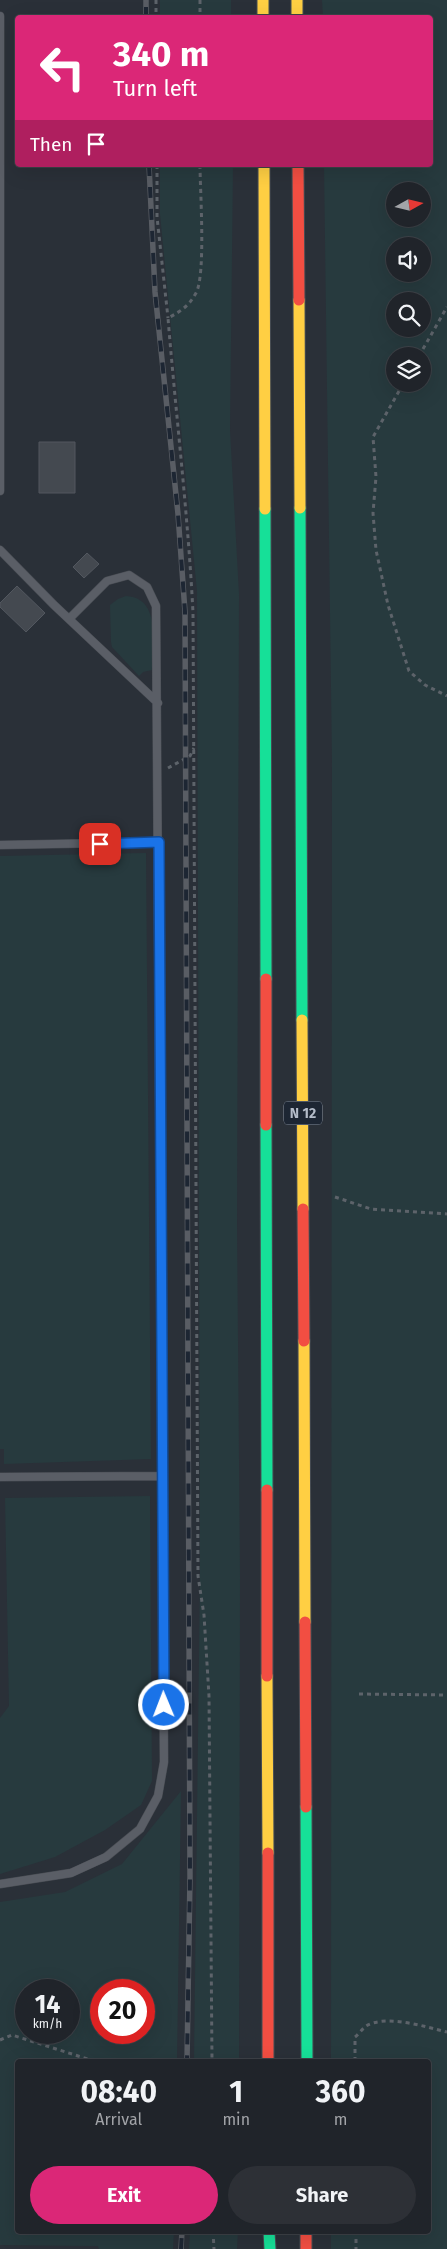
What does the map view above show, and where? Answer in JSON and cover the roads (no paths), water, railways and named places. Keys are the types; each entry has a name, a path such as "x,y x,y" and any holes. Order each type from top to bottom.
{"highway":[{"path":"263,0 263,15"},
{"path":"296,0 297,15"},
{"name":"N 12","path":"264,167 268,2059"},
{"name":"N 12","path":"298,167 306,2059"},
{"path":"270,2234 270,2249"},
{"path":"306,2234 306,2249"}],"lane":[{"path":"0,16 0,491"},
{"path":"0,550 54,605 158,703"},
{"path":"0,1884 72,1873 106,1857 140,1830 158,1796 164,1762 156,606 147,587 129,575 106,581 69,619"},
{"path":"0,845 159,842"},
{"path":"0,1477 161,1476"}],"railway":[{"path":"146,0 146,15"},
{"path":"149,167 155,292 178,514 185,612 190,1877 187,2059"},
{"path":"181,2249 182,2234"}]}
